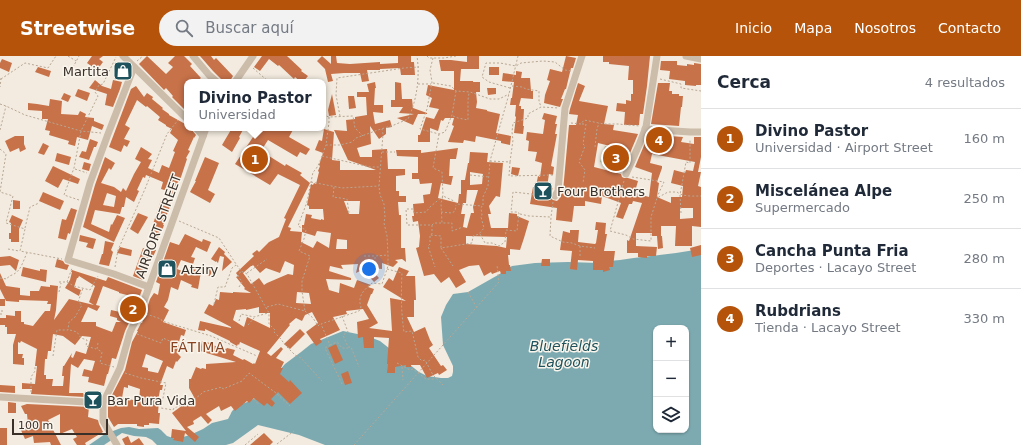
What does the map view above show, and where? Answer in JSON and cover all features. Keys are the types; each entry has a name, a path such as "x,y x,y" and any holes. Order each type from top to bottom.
{"street":[{"path":"123,56 184,116"},
{"path":"193,56 214,79"},
{"path":"237,79 253,56"},
{"path":"554,196 558,191 566,108 582,56"},
{"path":"625,175 646,128 657,56"},
{"path":"686,56 701,59"},
{"path":"134,67 92,176 71,261 114,274 149,287"},
{"path":"646,128 701,132"},
{"path":"199,131 203,136"},
{"name":"AIRPORT STREET","path":"117,445 103,421 103,403 120,370 130,332 140,312 205,131"},
{"path":"0,397 103,403"}],"path":[{"path":"0,87 1,79 25,63 48,68 56,56"},
{"path":"68,56 76,61"},
{"path":"71,71 79,56"},
{"path":"85,201 64,195 74,168 81,131 98,96 95,92 99,85 103,84 116,56"},
{"path":"326,145 340,145 352,142 356,138 394,126 408,119 418,84 419,67 417,56"},
{"path":"427,56 429,58 456,56"},
{"path":"473,236 479,234 484,228 481,217 481,208 483,197 488,186 490,161 511,88 518,56"},
{"path":"433,58 430,70 432,83 427,109 420,129 439,134 445,132 452,116 456,91"},
{"path":"511,88 489,82 482,77 486,63 500,63 516,66 521,63 543,61 555,62 565,70 577,72"},
{"path":"248,63 266,79"},
{"path":"340,116 336,95 337,78 419,67"},
{"path":"654,77 681,84 681,88 701,91"},
{"path":"418,84 432,83 451,86 456,91 470,92 490,99 499,99 509,94"},
{"path":"511,86 539,91 541,107"},
{"path":"452,116 468,120 468,100 470,92"},
{"path":"0,104 25,115 81,131 108,134"},
{"path":"0,130 6,106"},
{"path":"559,175 509,176 513,140 512,132 513,123 528,118 528,114 541,107 566,108"},
{"path":"305,311 302,281 310,256 299,251 304,240 306,230 298,226 307,202 314,172 317,170 326,145 329,122 328,117 353,116 355,128 363,136"},
{"path":"114,274 118,250 167,134 184,118"},
{"path":"581,124 584,120 646,128"},
{"path":"564,123 586,124 583,144 585,146 580,162 585,170 584,183"},
{"path":"595,147 597,129 600,123"},
{"path":"266,307 278,304 305,311 313,318 318,326 359,311 361,307 362,292 372,283 382,284 388,266 388,255 387,236 384,223 384,204 379,186 383,134 382,129"},
{"path":"681,213 680,195 686,162 690,163 690,132"},
{"path":"439,134 433,168 442,172 442,223"},
{"path":"0,149 6,154 0,192 13,196 6,223 25,229"},
{"path":"381,152 395,152"},
{"path":"321,156 380,168"},
{"path":"490,161 510,162"},
{"path":"74,168 92,176"},
{"path":"470,175 489,177"},
{"path":"625,175 664,182 651,217 651,241 633,239 626,235 610,232 625,175"},
{"path":"311,182 342,188 379,186"},
{"path":"334,186 333,197 347,199 349,213"},
{"path":"551,218 529,216 518,212 511,212 513,192 554,196 550,236 563,242 594,248"},
{"path":"657,198 668,192 677,192 680,195 701,196"},
{"path":"443,196 454,201 456,204 482,206"},
{"path":"443,196 426,212 414,213 413,209 406,210 407,225 452,223 452,231 463,227"},
{"path":"20,251 30,208 39,203"},
{"path":"441,212 452,213 455,211 456,204"},
{"path":"479,234 485,242 499,246 504,242 506,230 516,231 519,213"},
{"path":"174,218 219,238 241,271 247,274 269,313 269,324 275,330 274,332 290,351 301,358 322,381"},
{"path":"432,225 432,234 430,235 430,244 428,246 435,267"},
{"path":"441,248 472,242 474,232"},
{"path":"430,235 442,236 441,248 453,266"},
{"path":"580,246 580,256"},
{"path":"8,249 71,261 67,282"},
{"path":"0,278 7,279 9,276 18,272 27,253"},
{"path":"364,256 388,255"},
{"path":"366,261 375,262 375,256"},
{"path":"247,274 267,259"},
{"path":"214,304 218,287 225,287 232,268 236,264"},
{"path":"354,445 499,282 497,265"},
{"path":"387,269 402,273 401,302 404,332 412,331 418,356 422,361 425,360 433,375 444,385"},
{"path":"59,292 60,282 67,282 74,286 90,290 101,271"},
{"path":"238,287 242,282 238,276 241,271"},
{"path":"68,330 69,322 75,317 82,305 78,302 83,288"},
{"path":"468,292 477,308"},
{"path":"0,314 2,314 2,309"},
{"path":"140,312 161,319 162,321 211,336 257,356"},
{"path":"239,321 241,314 254,317 269,313"},
{"path":"342,316 348,332 343,334 348,348"},
{"path":"248,325 254,317"},
{"path":"321,324 330,345"},
{"path":"53,356 57,330 77,332 81,338 87,340 86,346 102,352 100,363 141,378 166,383 161,408 173,410 174,408 196,398 203,392 222,387 222,389 238,383 242,381 249,373 290,406"},
{"path":"130,332 160,343 163,338 174,343"},
{"path":"342,384 325,348 337,342 342,348 351,347 359,367"},
{"path":"97,349 98,343"},
{"path":"397,363 410,370 413,369 426,379 437,379"},
{"path":"402,366 403,380"},
{"path":"30,399 32,377 35,367"},
{"path":"254,399 259,405"},
{"path":"277,444 294,431"},
{"path":"245,445 258,434"}],"green space":[{"path":"605,146 631,154 626,170 600,162"}],"water":[{"name":"Bluefields Lagoon","path":"701,249 701,445 325,445 299,435 258,425 233,443 226,445 157,445 146,437 122,433 104,445 89,445 105,434 121,428 158,428 167,436 176,439 190,435 212,423 228,419 235,408 256,397 285,364 311,344 343,331 367,336 380,341 419,372 427,376 448,378 452,376 453,366 443,345 441,317 453,294 468,292 512,266 535,263 598,263"}],"building":[{"path":"92,56 103,56 99,59 103,62 97,70 87,63"},
{"path":"147,56 166,74 173,67 168,63 175,56 184,56 192,64 190,66 201,78 184,79 184,109 172,97 173,96 166,88 164,90 139,64"},
{"path":"200,56 211,56 214,60 216,58 233,76 231,79 221,79"},
{"path":"262,56 287,56 302,70 301,71 308,76 306,79 297,79 295,77 294,79 279,65 278,66 269,59 260,71 254,67"},
{"path":"322,56 331,64 331,56 336,56 337,63 350,64 380,62 380,64 398,63 398,56 411,56 411,62 414,62 415,75 401,75 400,68 367,70 369,81 362,82 360,73 344,73 331,74 333,81 328,82 325,69 317,61"},
{"path":"467,56 479,56 479,69 461,69 460,81 480,82 480,92 476,92 476,108 500,114 496,133 511,136 510,145 501,143 501,141 476,136 475,142 464,140 463,143 448,142 454,126 452,125 454,118 445,118 443,121 441,120 438,131 430,128 430,142 418,142 418,135 420,135 426,117 434,119 439,109 429,107 432,98 426,95 428,85 454,90 454,71 441,71 439,60 467,62"},
{"path":"566,56 576,58 573,68 571,68 566,89 561,99 563,99 560,107 544,103 550,81 547,80 550,69 562,72"},
{"path":"603,56 650,56 643,114 640,114 639,125 624,125 625,112 616,111 617,103 626,104 626,100 631,101 631,94 633,94 633,80 628,80 629,66 603,62"},
{"path":"2,59 12,63 9,72 0,68"},
{"path":"661,61 677,61 677,65 687,66 687,64 694,65 694,63 701,64 701,85 685,85 685,81 669,79 670,71 660,70"},
{"path":"122,62 128,68 125,75 117,67"},
{"path":"38,67 51,71 49,77 35,72"},
{"path":"489,67 499,67 499,75 489,75"},
{"path":"516,71 522,72 521,78 530,78 531,91 533,91 533,99 521,98 519,106 521,106 521,109 524,109 523,134 514,133 516,105 510,105 514,82 502,81 503,73 516,75"},
{"path":"95,80 102,86 111,89 113,80 122,82 113,107 105,105 107,94 89,88"},
{"path":"375,82 376,88 374,105 383,105 383,113 373,112 375,124 390,120 392,127 386,128 386,134 379,139 370,126 371,144 357,148 360,157 372,157 372,150 387,149 388,169 405,169 405,175 396,176 396,191 399,191 399,196 406,196 406,202 398,202 399,215 401,215 401,248 405,248 406,262 402,259 395,260 398,262 393,267 382,263 382,269 370,268 379,278 374,282 366,273 360,271 356,273 358,264 341,265 343,269 330,266 329,271 351,278 351,280 326,279 329,290 339,293 340,283 354,288 357,280 371,285 368,287 374,289 367,305 378,323 369,328 392,331 390,298 406,301 383,287 389,278 393,281 399,267 409,271 406,276 415,276 416,300 414,300 414,317 407,317 414,332 425,327 433,345 429,348 441,366 443,365 447,370 439,375 438,373 427,378 420,365 411,365 411,367 406,367 406,365 395,367 395,373 387,373 389,338 374,337 374,348 364,348 363,337 358,338 357,322 369,319 363,309 346,311 347,314 333,317 340,330 320,339 322,342 316,346 306,332 318,323 312,312 305,315 302,321 296,318 289,324 290,325 267,353 271,356 281,347 283,349 276,358 284,362 280,374 289,382 290,380 302,393 290,404 278,392 271,399 275,403 272,407 267,403 264,406 254,398 249,403 247,401 235,411 231,406 221,411 219,406 206,414 212,420 208,424 201,416 193,421 194,424 187,427 199,437 195,442 185,433 183,442 173,440 174,438 171,438 172,429 186,431 172,413 194,397 189,388 189,379 191,379 196,367 206,369 206,364 236,362 200,351 202,341 226,349 235,350 233,355 255,364 260,351 240,342 237,346 205,329 205,331 198,330 200,321 231,328 204,313 209,304 213,306 216,299 219,300 220,292 251,293 244,289 245,288 236,277 238,276 236,273 254,256 252,254 257,250 259,252 269,242 279,237 286,219 284,218 300,185 278,174 270,185 235,164 256,131 292,131 289,137 310,149 306,155 300,152 297,157 268,140 261,151 285,166 286,164 302,173 300,175 310,183 288,227 291,228 290,231 302,232 302,225 304,225 306,214 312,215 311,218 324,220 323,209 309,209 309,206 307,205 311,184 316,184 319,172 319,165 323,153 315,150 319,140 322,141 324,131 326,131 326,130 334,132 332,160 340,161 340,170 376,170 348,160 334,130 347,131 346,120 367,115 366,97 357,97 357,92 369,92 367,84","holes":["344,201 360,201 359,214 349,214","317,231 331,233 329,248 317,241 313,248 301,242 302,232 315,236","337,239 347,240 347,249 336,249","285,261 294,265 293,275 288,274 264,285 259,278 251,284 243,273 253,265 260,273 266,268 280,273","297,292 309,293 311,304 296,303","259,307 259,313 270,313 270,328 247,317 244,327 233,320 236,310 246,310"]},
{"path":"395,82 401,83 402,99 412,99 413,108 427,113 418,114 413,125 397,118 414,114 399,113 403,107 391,107 391,100 395,100"},
{"path":"578,83 585,86 579,101 608,106 604,124 614,125 613,130 638,134 630,153 598,143 594,167 621,174 624,178 638,181 635,193 649,197 652,173 635,167 648,136 656,137 656,135 683,137 681,142 694,144 694,137 701,137 701,157 698,172 701,172 698,186 701,187 701,227 692,226 692,246 675,246 676,226 661,226 663,248 658,249 657,236 652,236 652,233 636,233 636,246 657,247 656,256 647,256 647,258 638,257 638,253 627,253 627,240 629,241 642,203 633,201 632,204 629,204 623,219 616,217 621,203 602,196 601,204 585,201 585,206 574,206 572,222 556,220 557,208 530,204 533,187 536,186 538,176 540,177 542,163 535,161 537,152 528,151 529,141 526,140 527,132 543,134 545,120 542,119 544,113 557,116 555,134 557,134 551,166 554,167 553,175 549,174 547,187 553,188 550,198 557,201 563,191 569,125 576,125 578,115 569,114","holes":["652,154 695,162 693,171 686,170 685,173 674,170 671,183 683,186 682,197 671,197 671,203 657,197 659,183 657,182 662,166 650,163","680,208 693,208 693,218 680,219"]},
{"path":"658,83 670,83 669,91 672,91 672,94 679,94 679,96 683,96 679,126 651,124"},
{"path":"136,86 144,97 147,93 153,97 152,99 169,115 184,123 184,131 193,131 196,135 188,150 190,151 186,158 187,159 177,185 175,195 167,194 168,191 161,189 163,182 146,175 145,178 143,177 137,190 139,191 134,202 126,197 124,207 122,207 120,214 95,210 91,224 109,232 111,224 112,225 117,215 125,218 114,242 83,227 105,157 115,163 111,170 109,168 101,183 114,187 121,192 123,188 126,191 141,162 135,159 141,147 152,154 148,159 152,160 148,168 159,173 162,165 169,168 175,152 173,151 178,140 170,133 172,129 158,120 160,117 137,100 125,125 130,128 124,139 130,141 127,147 124,145 121,152 109,147 131,89","holes":["107,193 116,196 114,207 103,205"]},
{"path":"487,88 496,88 496,94 488,95"},
{"path":"78,89 90,93 87,101 75,96"},
{"path":"64,93 71,96 68,102 61,99"},
{"path":"332,94 336,115 329,116 328,110"},
{"path":"348,96 354,96 356,108 349,109"},
{"path":"50,99 62,101 61,114 78,115 80,111 86,114 85,117 94,118 94,121 104,125 102,130 92,126 88,140 77,137 75,146 68,144 69,141 49,135 50,131 45,130 48,119 42,119 42,111 28,110 28,103 49,106"},
{"path":"230,131 242,131 232,152 222,145"},
{"path":"15,136 24,136 24,144 26,149 20,152 19,148 10,152 5,141"},
{"path":"90,139 98,142 96,147 94,147 89,160 79,157 82,151 86,152"},
{"path":"43,143 49,146 44,155 38,153"},
{"path":"458,148 456,159 450,159 449,176 453,176 451,185 441,183 438,198 458,203 459,194 461,194 461,180 465,180 470,152 488,153 487,162 503,163 500,197 496,196 489,206 491,214 488,214 491,228 508,228 509,213 517,214 517,216 529,221 520,250 510,249 510,255 508,255 511,271 506,271 506,274 501,274 500,271 492,274 491,272 484,276 479,265 469,266 459,270 466,282 456,288 449,277 441,283 434,274 424,276 416,248 419,247 420,236 418,221 413,222 413,204 424,203 423,195 430,194 432,183 420,184 419,179 412,179 412,173 418,173 418,157 397,156 396,150 421,150 421,153","holes":["470,172 483,174 482,184 470,185","467,190 478,190 473,207 474,213 471,213 467,228 463,227 465,214 461,214 463,203 466,203","466,236 507,237 506,248 466,244"]},
{"path":"57,153 71,157 69,165 55,161"},
{"path":"205,157 219,163 208,190 215,194 210,203 190,192"},
{"path":"84,162 91,164 89,171 82,169"},
{"path":"53,166 80,179 78,184 63,179 58,188 45,181"},
{"path":"512,167 520,168 518,176 511,174"},
{"path":"43,192 64,201 60,210 39,201"},
{"path":"13,200 20,201 20,209 13,209"},
{"path":"161,200 171,204 162,231 160,230 158,238 151,235 154,228 152,227"},
{"path":"71,208 77,210 70,234 68,233 66,240 58,238 62,219 66,220"},
{"path":"138,213 148,217 138,234 130,229"},
{"path":"12,215 23,220 19,229 19,242 11,242 11,239 9,239 9,233 11,233 11,223 9,222"},
{"path":"596,222 606,223 605,234 607,234 604,251 615,251 613,267 609,267 610,270 603,272 603,270 593,270 593,261 578,260 577,270 570,269 572,251 560,250 563,231 570,233 570,230 579,230 578,242 595,244 598,230 595,230"},
{"path":"185,234 202,242 203,239 211,242 207,252 196,247 191,257 195,258 193,264 181,260 177,269 187,273 191,265 200,269 199,271 201,272 198,289 191,287 192,285 181,280 178,290 171,287 168,300 164,307 169,310 163,322 186,330 184,336 181,335 178,345 181,347 178,354 181,357 177,362 176,361 173,369 167,366 160,385 163,385 162,390 160,390 158,401 158,413 160,413 159,424 149,423 149,425 144,425 144,427 137,426 137,424 118,424 114,427 108,417 108,404 111,405 112,395 125,370 132,342 142,323 150,299 154,293 158,295 160,284 156,282 170,242 179,245","holes":["146,354 163,361 158,373 148,371 148,368 142,367","128,385 140,389 139,401 122,398 124,387 128,388"]},
{"path":"80,235 96,239 93,249 86,247 88,243 79,241"},
{"path":"105,241 114,243 111,250 113,252 109,266 99,264 103,254"},
{"path":"701,245 701,255 692,257 690,248"},
{"path":"120,247 132,250 131,256 117,253"},
{"path":"219,247 225,252 224,254 232,262 222,271 224,257 220,256 218,263 211,259"},
{"path":"143,248 149,251 150,248 156,250 152,259 149,257 143,271 145,272 143,280 133,276"},
{"path":"10,256 19,260 16,271 10,265 0,266 0,257"},
{"path":"57,259 69,265 67,270 55,267"},
{"path":"542,259 550,259 550,266 541,266"},
{"path":"206,266 213,269 210,276 201,273"},
{"path":"23,267 40,271 40,269 47,270 46,282 21,276"},
{"path":"72,270 106,281 108,277 142,290 139,298 119,293 103,286 96,305 100,306 97,311 88,307 81,322 96,322 96,326 112,332 116,322 121,322 117,320 117,318 110,316 111,310 120,312 123,306 132,310 130,314 133,315 125,331 116,359 112,358 104,386 88,382 89,377 82,376 84,369 92,371 95,361 84,359 78,368 71,364 69,393 83,393 85,397 31,394 32,389 22,389 22,383 35,384 37,349 21,341 20,343 18,342 18,354 23,354 22,358 24,358 24,365 13,364 13,345 16,334 7,334 7,327 5,327 5,325 0,325 0,318 6,318 6,315 15,316 15,311 21,311 21,322 33,326 45,311 50,311 51,304 47,304 48,301 6,301 0,289 0,273 6,286 20,288 20,295 30,296 30,291 39,291 41,286 58,286 54,320 69,299 94,305 89,302 95,286 79,276 74,287 81,290 79,296 65,288 70,280","holes":["53,334 63,336 75,345 82,336 91,337 86,354 76,351 73,358 71,357 72,353 63,366 63,386 52,386 53,379 46,379 46,375 44,375 45,359 47,359 48,351 51,351"]},
{"path":"0,299 5,299 5,306 0,306"},
{"path":"300,329 305,334 290,349 284,344"},
{"path":"336,344 343,360 335,364 328,348"},
{"path":"348,371 352,383 345,385 341,374"},
{"path":"0,385 15,386 15,393 0,392"},
{"path":"8,402 16,403 16,413 8,413"},
{"path":"27,404 89,407 88,417 98,420 103,432 85,443 86,445 77,445 73,439 77,437 72,429 60,434 60,414 48,420 61,445 51,445 50,442 34,443 33,436 25,439 20,428 28,424 27,414 25,414 21,406"},
{"path":"0,428 7,428 7,445 0,445"},
{"path":"264,433 273,442 270,445 250,445"},
{"path":"128,436 131,443 139,438 144,445 125,445 122,439"}],"place":[{"name":"Martita","path":"123,71"},
{"name":"Rubdrians","path":"659,140"},
{"name":"Cancha Punta Fria","path":"616,158"},
{"name":"Divino Pastor","path":"255,159"},
{"name":"Four Brothers","path":"543,191"},
{"name":"Atziry","path":"167,269"},
{"name":"Miscelánea Alpe","path":"133,309"},
{"name":"Bar Pura Vida","path":"93,400"}],"district":[{"name":"FÁTIMA","path":"198,347"}]}
